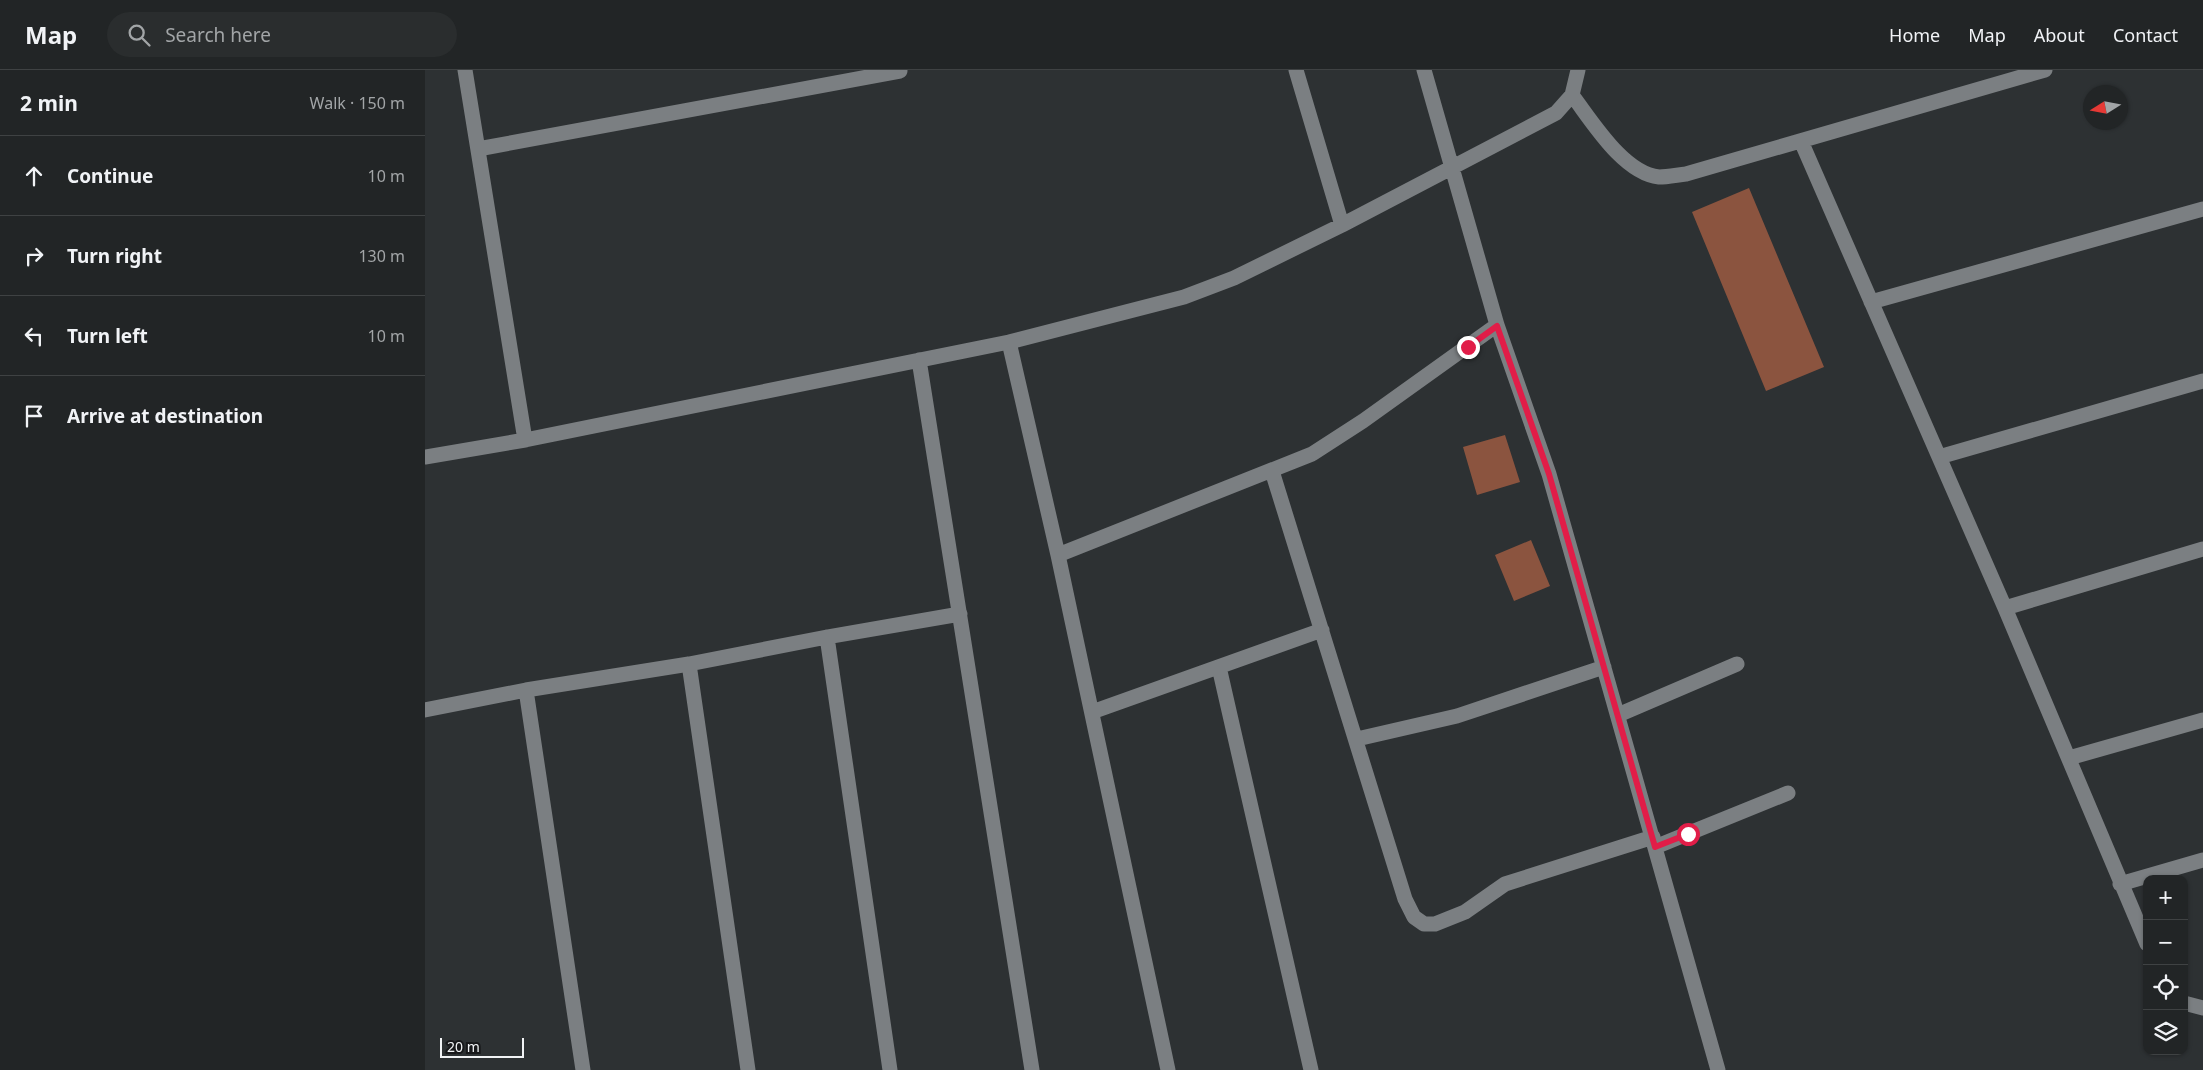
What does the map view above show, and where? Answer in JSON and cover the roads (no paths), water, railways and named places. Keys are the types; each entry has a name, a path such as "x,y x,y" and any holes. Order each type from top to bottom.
{"street":[{"path":"465,70 525,440"},
{"path":"1296,70 1342,225"},
{"path":"1423,70 1497,326 1549,474 1718,1070"},
{"path":"425,457 525,440 1009,342 1184,297 1234,278 1342,225 1556,113 1572,95 1578,70"},
{"path":"1572,95 1617,153 1640,171 1658,177 1686,174 2045,70"},
{"path":"478,149 900,71"},
{"path":"1801,141 2005,608 2143,935"},
{"path":"1871,302 2203,209"},
{"path":"1058,555 1312,454 1363,421 1497,326"},
{"path":"1009,342 1058,555 1168,1070"},
{"path":"919,360 961,614 1032,1070"},
{"path":"1939,457 2203,380"},
{"path":"1272,471 1357,739 1405,899 1414,917 1424,924 1435,924 1465,912 1505,884 1654,842 1788,793"},
{"path":"2005,608 2203,549"},
{"path":"425,710 526,690 689,664 827,637 961,614"},
{"path":"1092,712 1322,630"},
{"path":"827,637 890,1070"},
{"path":"689,664 748,1070"},
{"path":"1618,715 1737,664"},
{"path":"1219,667 1311,1070"},
{"path":"1357,739 1457,716 1604,667"},
{"path":"526,690 583,1070"},
{"path":"2069,758 2203,720"},
{"path":"2121,884 2203,860"},
{"path":"2188,1004 2203,1008"}]}
